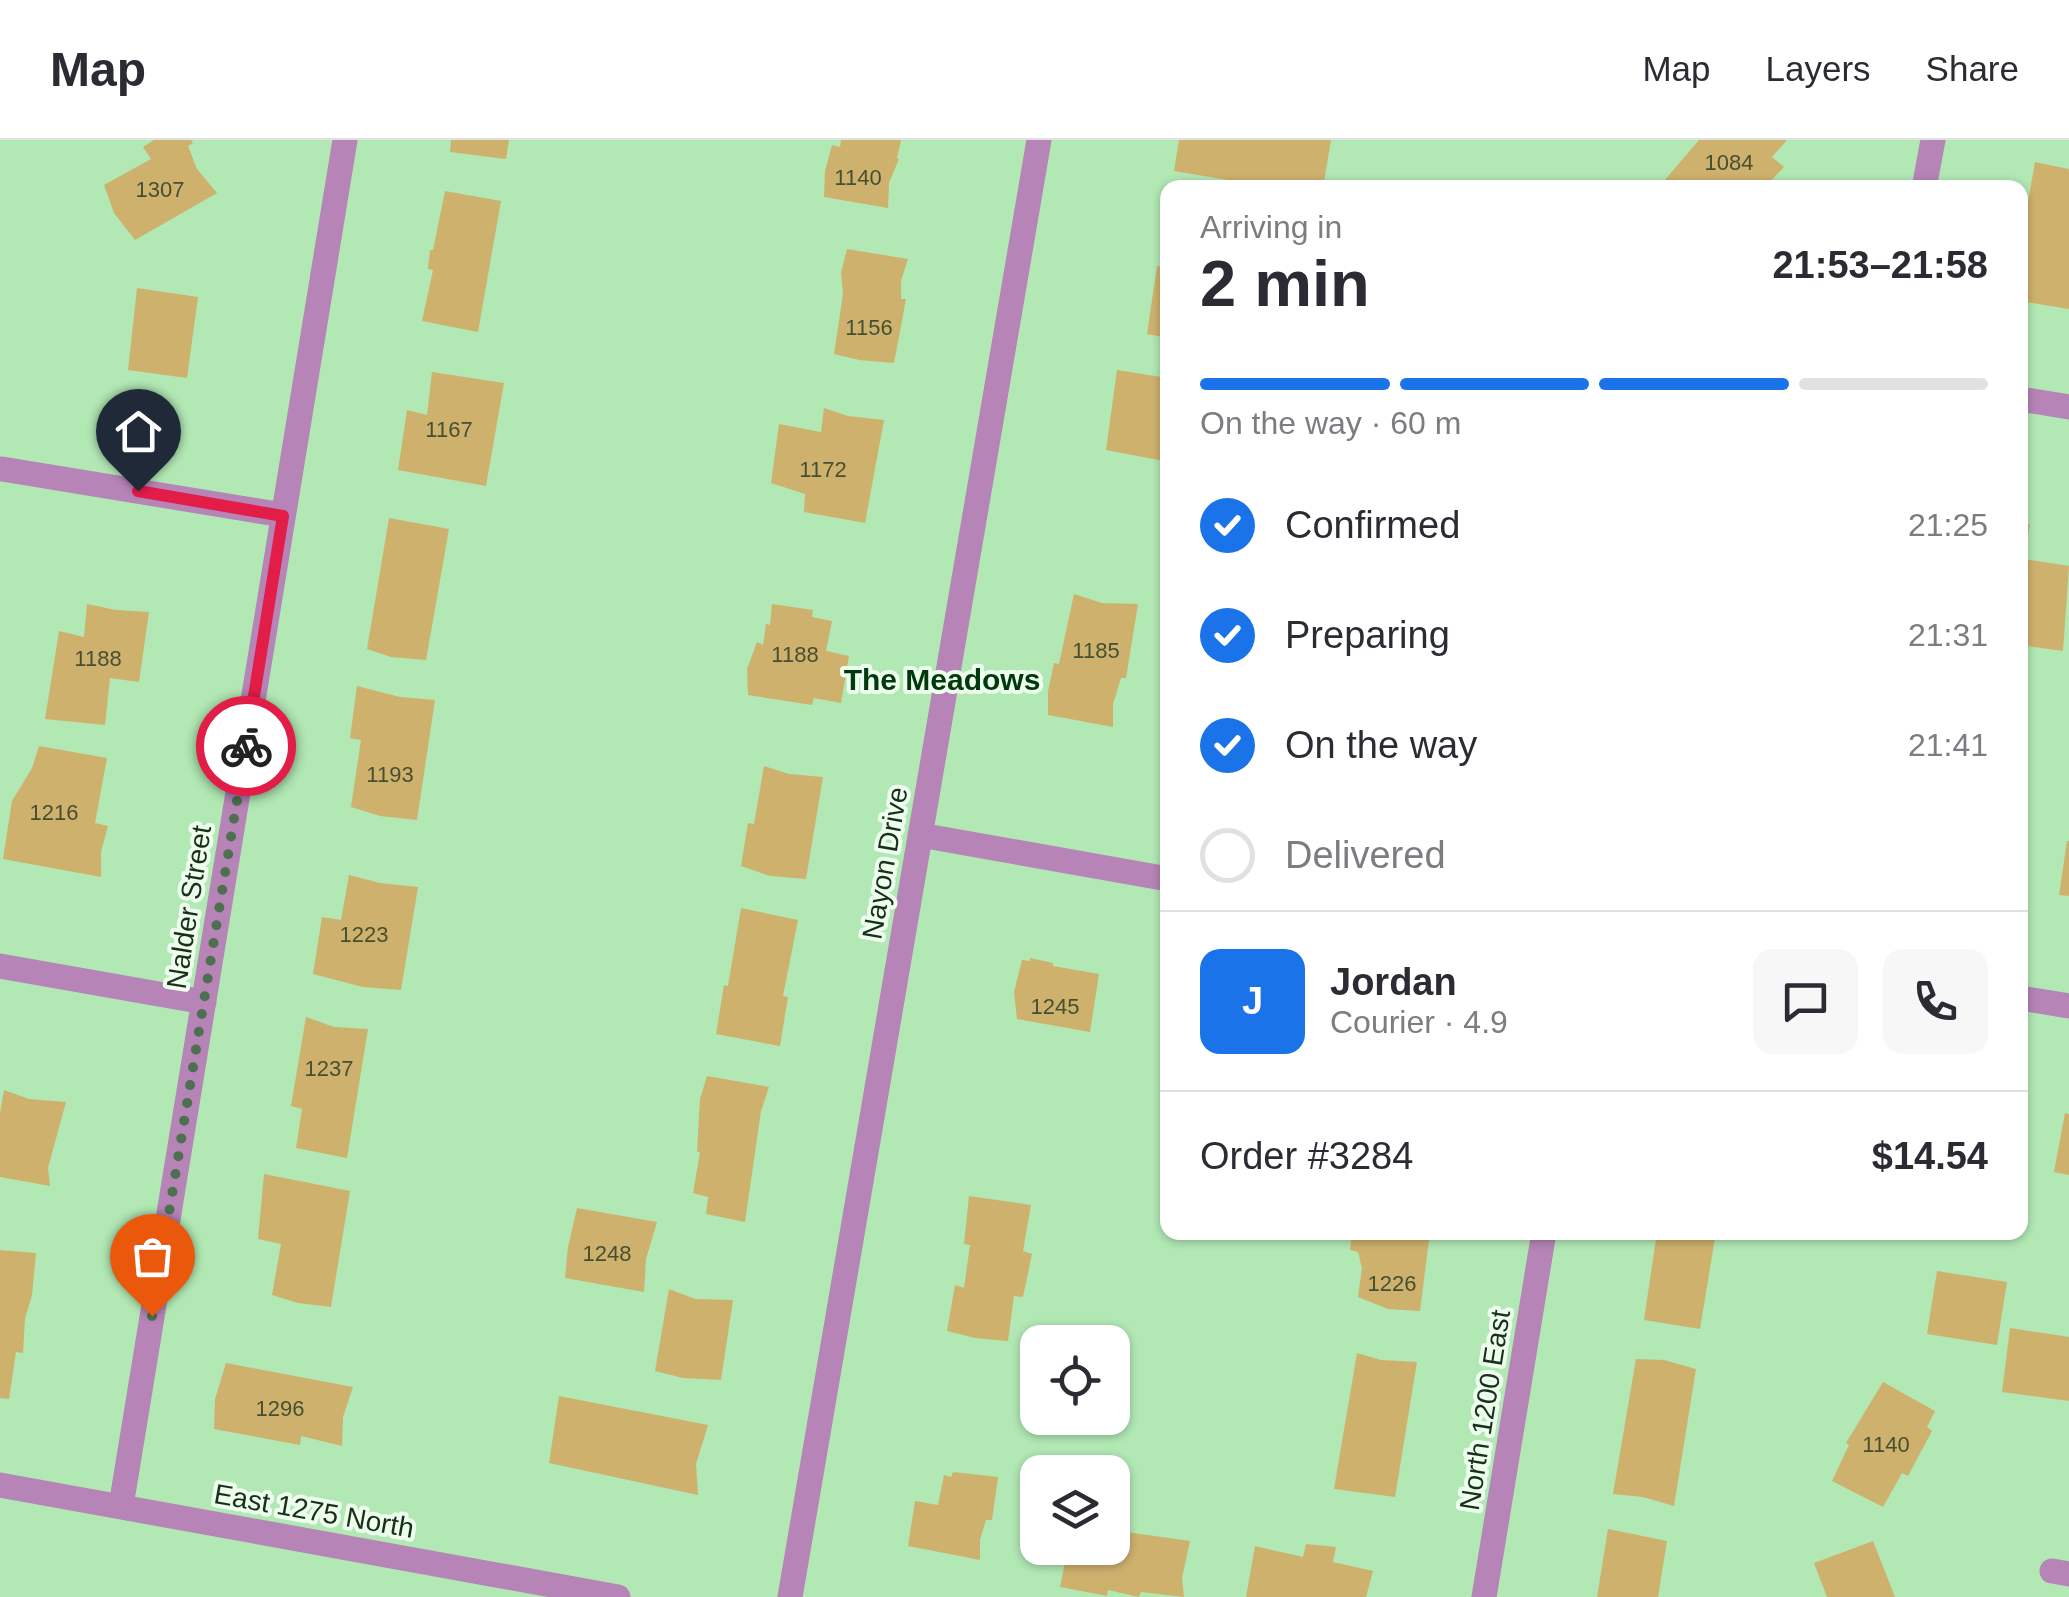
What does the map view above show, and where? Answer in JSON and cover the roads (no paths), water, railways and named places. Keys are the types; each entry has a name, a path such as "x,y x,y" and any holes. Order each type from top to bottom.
{"street":[{"name":"Nalder Street","path":"121,1506 345,140"},
{"name":"Nayon Drive","path":"790,1597 1039,140"},
{"path":"1926,180 1933,140"},
{"path":"2028,400 2069,407"},
{"path":"2,469 283,516"},
{"path":"920,835 1160,878"},
{"path":"0,966 204,1002"},
{"path":"2028,999 2069,1006"},
{"name":"North 1200 East","path":"1484,1597 1543,1240"},
{"name":"East 1275 North","path":"0,1485 618,1597"}],"district":[{"name":"The Meadows","path":"942,679"}]}
